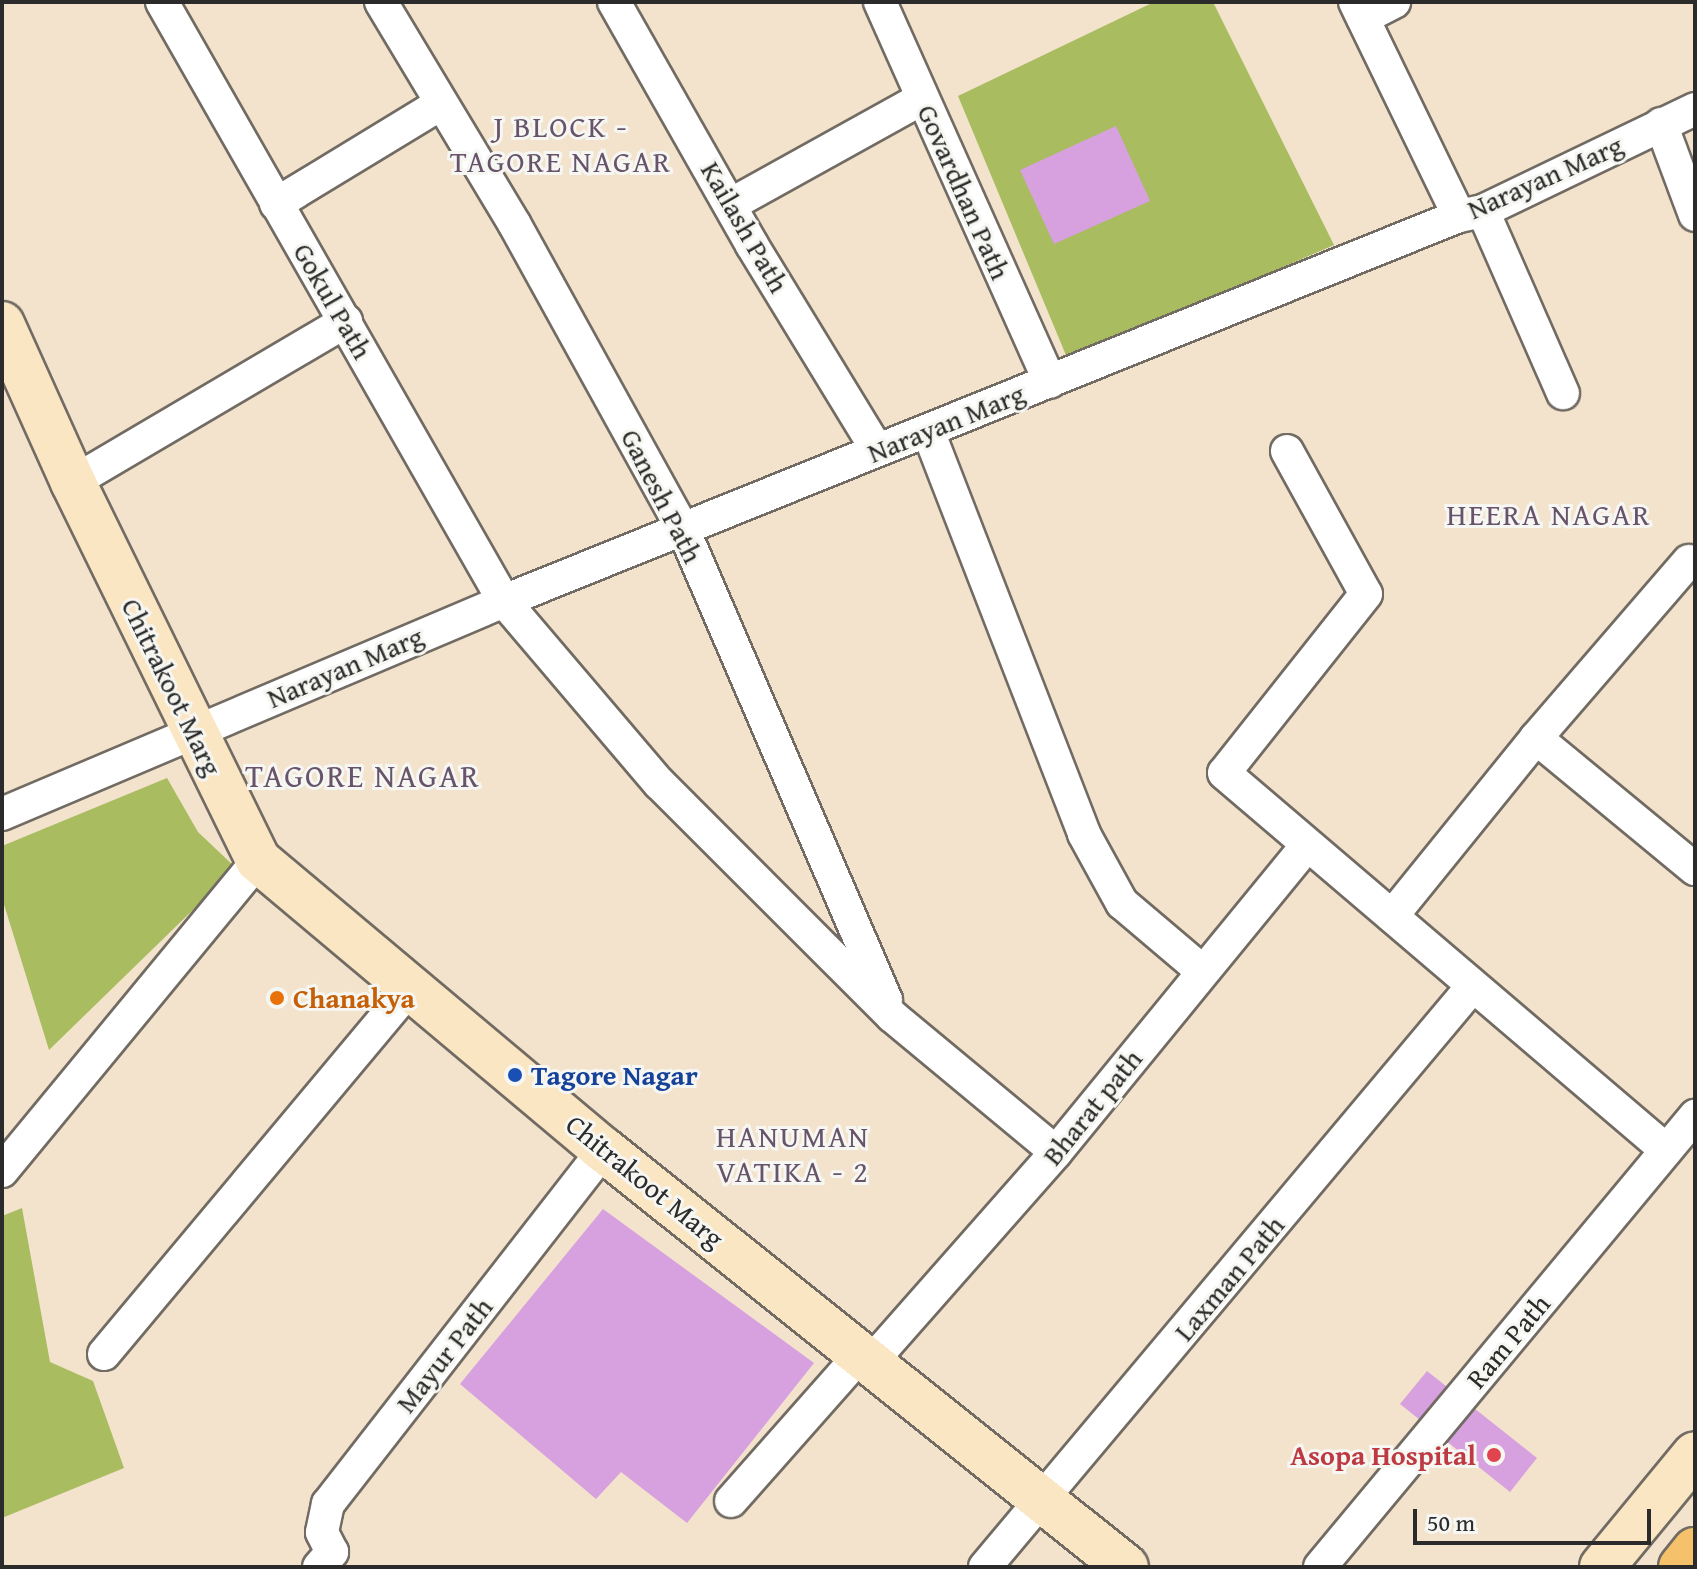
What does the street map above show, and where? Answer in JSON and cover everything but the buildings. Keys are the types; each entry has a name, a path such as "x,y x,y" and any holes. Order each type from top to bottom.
{"highway":[{"path":"1681,1567 1695,1550"}],"street":[{"name":"Gokul Path","path":"162,2 504,601 660,784 892,1016 1056,1152"},
{"name":"Ganesh Path","path":"381,2 439,105 515,225 683,529 892,1016"},
{"name":"Kailash Path","path":"614,2 730,205 877,450"},
{"name":"Govardhan Path","path":"880,2 1050,382"},
{"path":"1394,2 1359,10 1471,213 1563,393"},
{"path":"730,205 921,99"},
{"path":"276,204 439,105"},
{"name":"Narayan Marg","path":"2,814 504,601 1471,213 1695,109"},
{"path":"1661,124 1695,215"},
{"path":"73,482 346,321"},
{"name":"Chitrakoot Marg","path":"5,335 192,731 258,860 604,1150 1045,1499 1126,1567"},
{"path":"928,431 1084,834 1122,903 1201,970"},
{"path":"1287,451 1366,594 1224,773 1306,847 1392,916 1471,988 1666,1150"},
{"path":"1392,916 1536,738 1689,561"},
{"path":"1536,738 1695,869"},
{"name":"Bharat path","path":"731,1501 1056,1152 1201,970 1306,847"},
{"path":"2,1171 258,860"},
{"path":"104,1354 411,987"},
{"name":"Laxman Path","path":"985,1567 1471,988"},
{"name":"Ram Path","path":"1320,1567 1695,1116"},
{"name":"Mayur Path","path":"319,1567 332,1552 322,1532 328,1504 604,1150"},
{"path":"1602,1567 1695,1454"}],"green space":[{"path":"1154,2 1213,2 1334,245 1068,360 958,96"},
{"path":"167,778 198,832 236,868 49,1050 2,898 2,846"},
{"path":"22,1208 50,1362 93,1381 124,1468 2,1518 2,1216"}],"place":[{"name":"Chanakya","path":"277,998"},
{"name":"Tagore Nagar","path":"515,1075"},
{"name":"Asopa Hospital","path":"1494,1455"}],"district":[{"name":"J BLOCK - TAGORE NAGAR","path":"561,143"},
{"name":"HEERA NAGAR","path":"1549,514"},
{"name":"TAGORE NAGAR","path":"363,776"},
{"name":"HANUMAN VATIKA - 2","path":"793,1153"}]}
